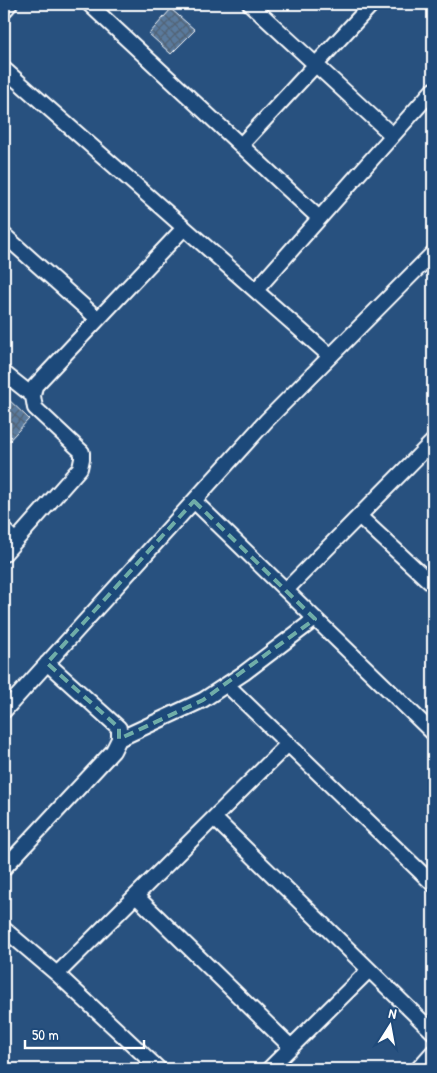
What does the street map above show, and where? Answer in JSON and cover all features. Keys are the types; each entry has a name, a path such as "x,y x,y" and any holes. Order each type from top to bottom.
{"street":[{"path":"4,11 10,4"},
{"path":"89,4 319,218"},
{"path":"250,4 392,135"},
{"path":"241,145 372,4"},
{"path":"4,69 330,356"},
{"path":"256,290 433,90"},
{"path":"4,554 80,468 82,459 82,452 35,408 33,396 35,386 184,228"},
{"path":"4,235 98,319"},
{"path":"4,710 267,420 433,253"},
{"path":"4,373 33,396"},
{"path":"286,590 433,441"},
{"path":"194,501 433,734"},
{"path":"359,516 433,585"},
{"path":"4,530 15,541"},
{"path":"119,739 203,700 227,685 315,619"},
{"path":"4,868 113,751 119,739 119,728 47,663"},
{"path":"227,685 433,884"},
{"path":"57,974 288,744"},
{"path":"214,818 433,1032"},
{"path":"136,896 291,1047"},
{"path":"4,929 57,974 159,1069"},
{"path":"269,1069 369,970"},
{"path":"418,1069 433,1052"}],"highlighted area":[{"path":"194,501 315,619 203,700 119,739 119,728 47,663"}],"building":[{"path":"171,9 195,30 171,54 149,34"},
{"path":"4,395 29,419 4,446"}]}
